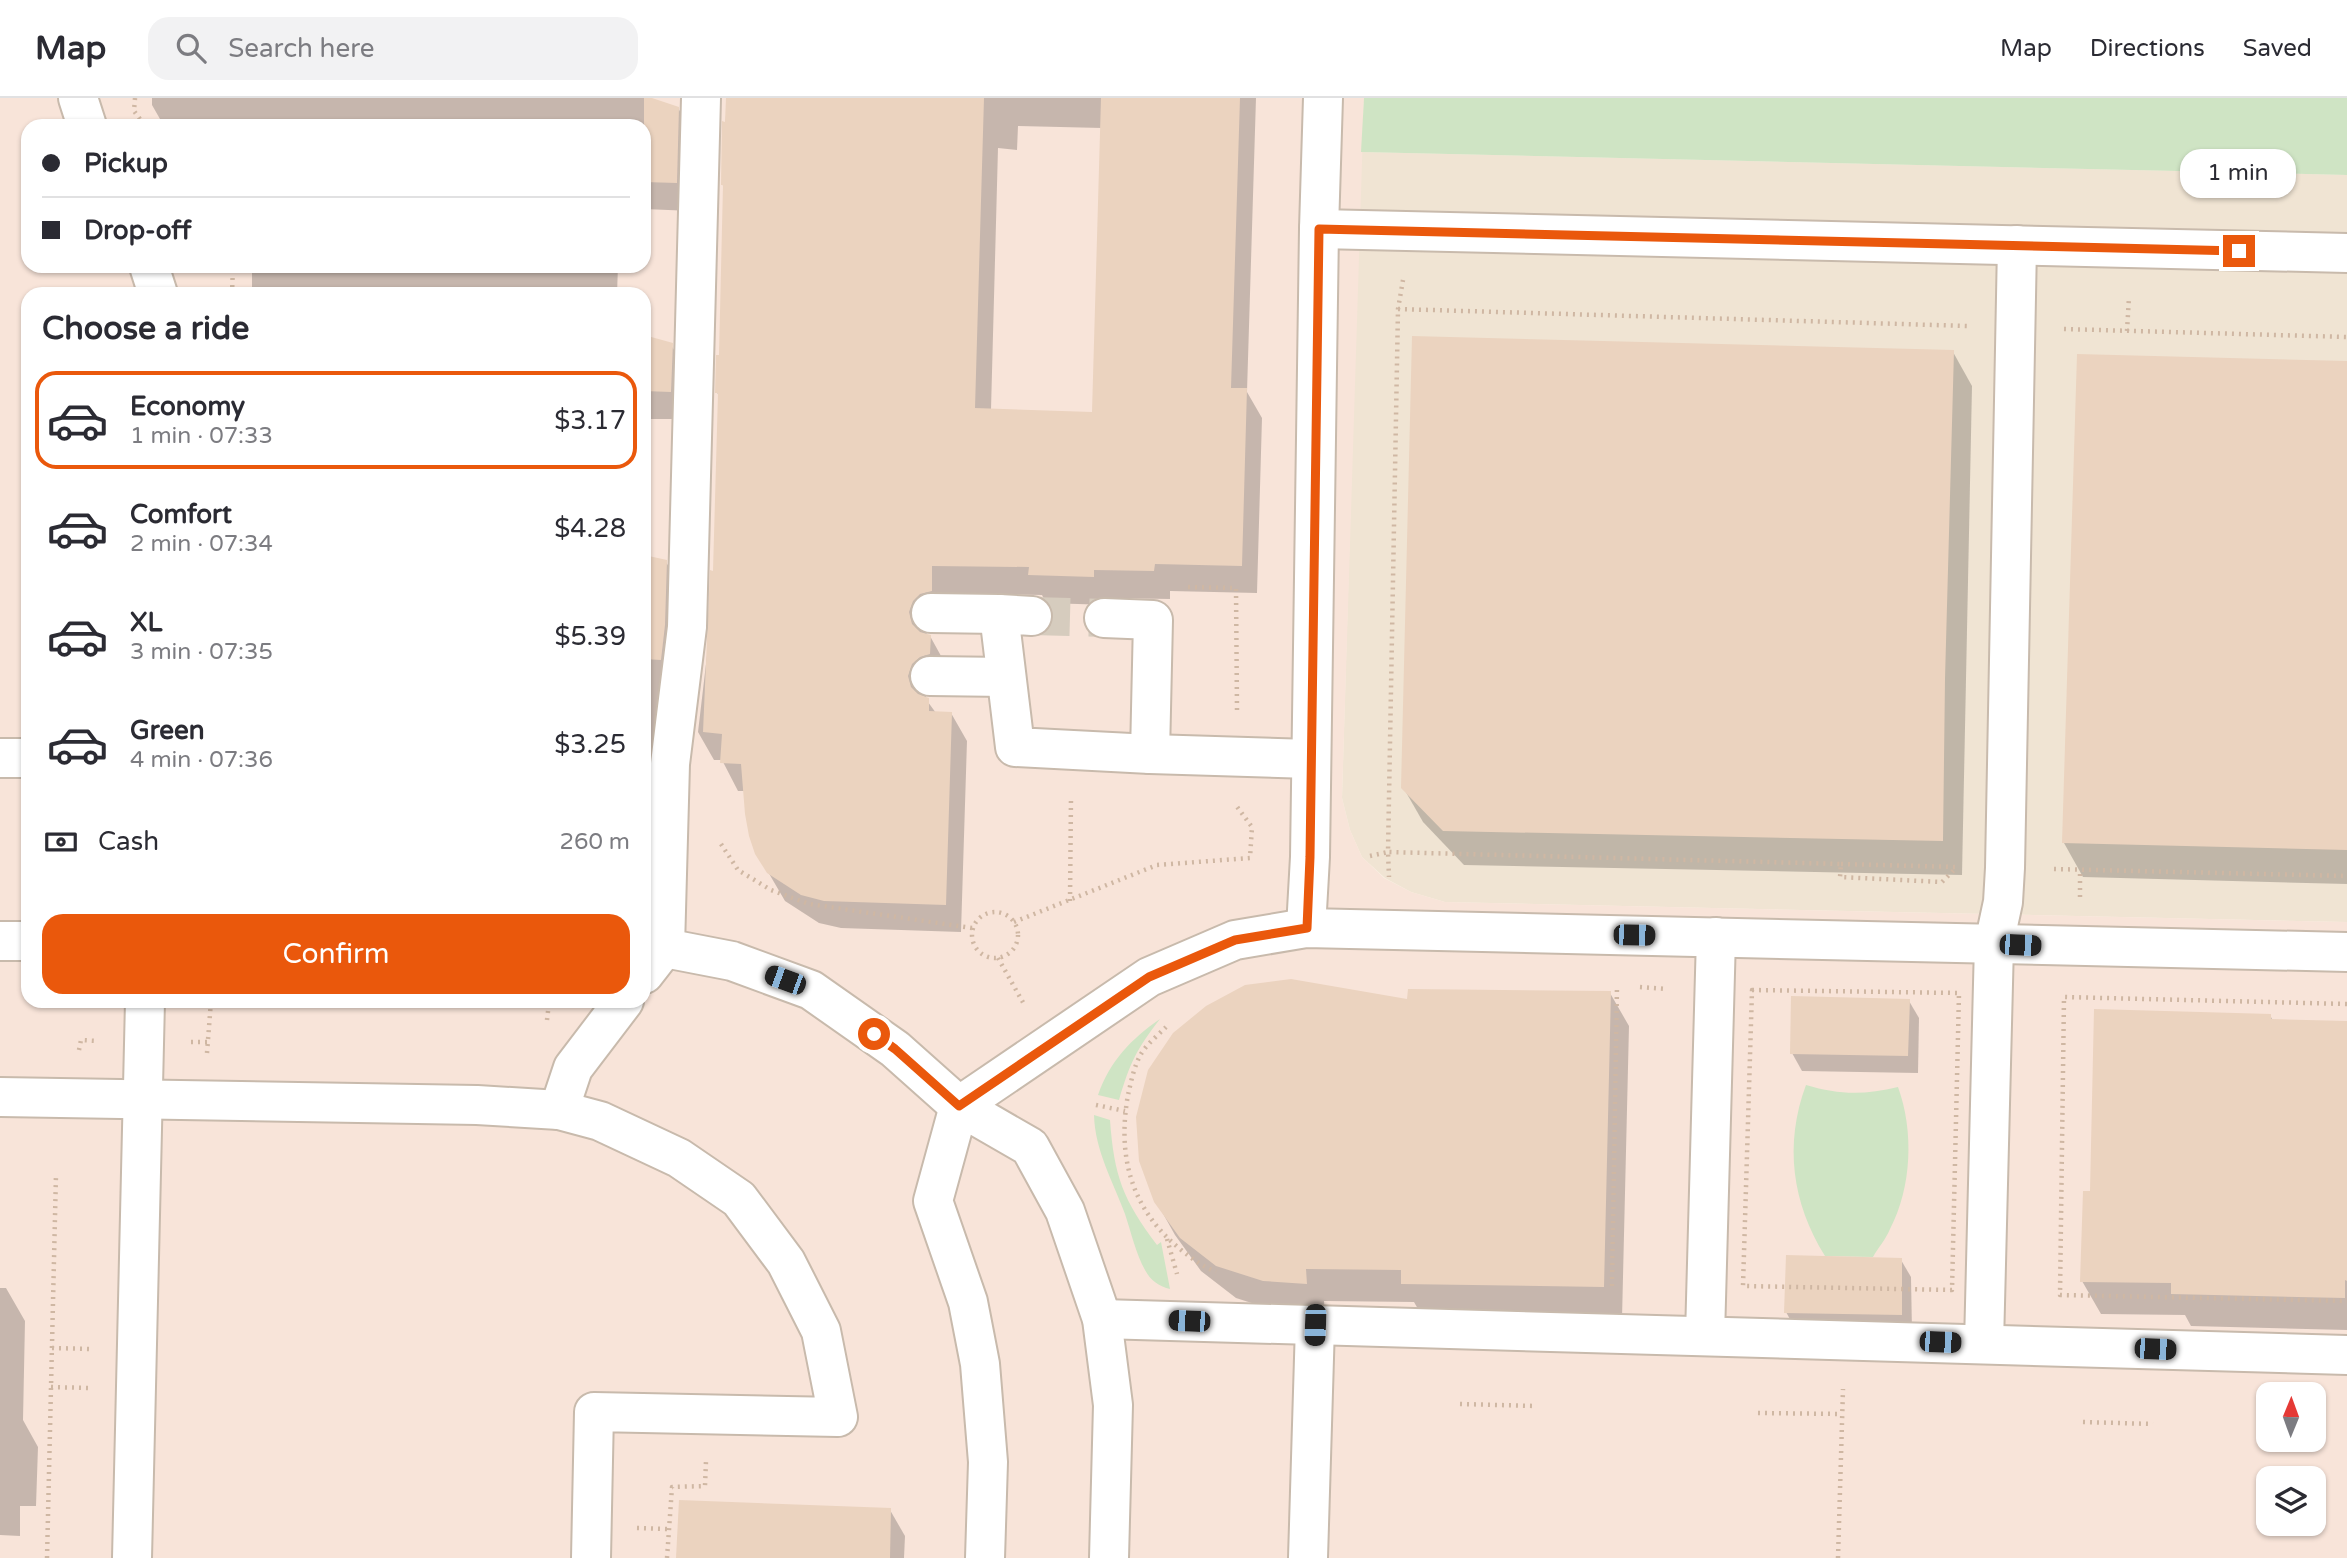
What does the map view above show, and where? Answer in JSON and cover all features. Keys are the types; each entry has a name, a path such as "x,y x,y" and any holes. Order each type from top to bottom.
{"street":[{"path":"78,98 85,119"},
{"path":"701,98 687,627 651,955 732,961 811,990 895,1049 959,1106 1030,1147 1065,1211 1102,1319 1113,1405 1109,1558"},
{"path":"1307,928 1323,98"},
{"path":"1319,229 2347,253"},
{"path":"1984,1344 1994,944 2003,902 2005,868 2017,245"},
{"path":"932,613 1016,615 1006,677 1015,747 1310,759"},
{"path":"1104,618 1153,620 1150,754"},
{"path":"930,676 1006,677"},
{"path":"0,758 21,758"},
{"path":"985,1558 988,1462 980,1364 968,1302 933,1201 959,1106 1149,977 1235,940 1307,928 2347,952"},
{"path":"1705,1336 1716,937"},
{"path":"0,941 21,941"},
{"path":"132,1558 145,1008"},
{"path":"559,1110 573,1068 619,1008"},
{"path":"0,1097 477,1105 559,1110 600,1121 679,1157 738,1199 786,1262 821,1331 838,1417 594,1412 590,1558"},
{"path":"1102,1319 2347,1355"},
{"path":"1308,1558 1315,1325"}],"path":[{"path":"135,98 134,111 140,119"},
{"path":"1389,877 1398,309 1407,231"},
{"path":"1398,309 2347,337"},
{"path":"1070,901 1072,750"},
{"path":"1014,922 1157,865 1250,858 1252,827 1235,806 1236,794"},
{"path":"721,844 738,870 771,890 809,904 972,928"},
{"path":"1370,856 1388,852 2347,876"},
{"path":"1841,864 1840,877 1942,882 1958,867"},
{"path":"2080,870 2080,902"},
{"path":"1003,913 1014,922 1018,937 1012,951 998,958 990,958 977,950 971,936 972,928 981,916 1003,913"},
{"path":"998,958 1026,1006"},
{"path":"1604,986 1669,989"},
{"path":"1611,1293 1617,986"},
{"path":"1752,990 1959,993 1952,1290 1743,1286 1752,990"},
{"path":"2347,1004 2064,997 2060,1295 2347,1301"},
{"path":"1174,1018 1141,1054 1130,1084 1125,1111 1124,1146 1132,1187 1144,1210 1167,1238 1200,1266 1222,1274"},
{"path":"1096,1105 1125,1111"},
{"path":"47,1558 56,1174"},
{"path":"1167,1238 1177,1277"},
{"path":"1838,1558 1843,1387"},
{"path":"1460,1404 1535,1406"},
{"path":"1758,1413 1842,1414"},
{"path":"2083,1422 2152,1424"},
{"path":"667,1558 671,1487 705,1486"}],"shaded area":[{"path":"0,98 1364,98 1342,798 1350,830 1362,857 1384,878 1411,892 1445,902 2347,922 2347,1558 0,1558"},
{"path":"1361,152 2347,175 2347,922 1445,902 1411,892 1385,878 1362,857 1350,830 1342,798"}],"green space":[{"path":"1364,98 2347,98 2347,175 1361,152"},
{"path":"1160,1019 1135,1057 1119,1100 1098,1095 1115,1061"},
{"path":"1806,1085 1852,1093 1898,1087 1907,1122 1906,1177 1897,1213 1873,1257 1825,1256 1805,1215 1795,1173 1794,1151 1799,1107"},
{"path":"1094,1115 1110,1120 1114,1157 1122,1187 1145,1229 1157,1245 1161,1242 1170,1289 1152,1280 1142,1264 1101,1153"}],"building":[{"path":"644,98 679,107 677,183 651,182 651,119 644,119"},
{"path":"726,98 984,98 975,408 1092,412 1101,98 1240,98 1231,388 1247,388 1242,566 1155,564 1154,571 1094,570 1094,577 1028,575 1029,567 932,566 932,591 920,594 913,601 909,612 912,624 920,632 931,635 930,654 920,657 912,664 908,676 911,687 918,694 929,698 929,711 952,712 946,905 824,901 801,895 767,873 755,854 749,836 741,764 720,763 722,734 703,732 710,570 713,571 718,393 715,393 716,355 719,355 723,185 722,121 725,122"},
{"path":"1412,336 1954,350 1943,841 1443,831 1401,788"},
{"path":"651,337 673,343 671,392 651,391"},
{"path":"2077,354 2347,361 2347,850 2062,843"},
{"path":"651,557 667,560 661,660 651,659"},
{"path":"1291,979 1407,999 1408,989 1611,991 1604,1287 1401,1284 1401,1270 1306,1269 1307,1284 1263,1281 1216,1266 1180,1238 1154,1202 1139,1161 1136,1117 1148,1070 1173,1033 1206,1006 1245,985"},
{"path":"1791,996 1910,999 1908,1056 1790,1054"},
{"path":"2094,1009 2271,1014 2271,1019 2347,1021 2345,1298 2171,1294 2171,1283 2080,1282 2083,1191 2090,1191"},
{"path":"1786,1255 1902,1258 1902,1315 1784,1313"},
{"path":"679,1500 891,1508 890,1558 676,1558"}],"tunnel":[{"path":"1032,616 1104,618"}],"route":[{"path":"874,1034 895,1049 959,1106 1149,977 1235,940 1307,928 1319,229 2239,251"}]}
